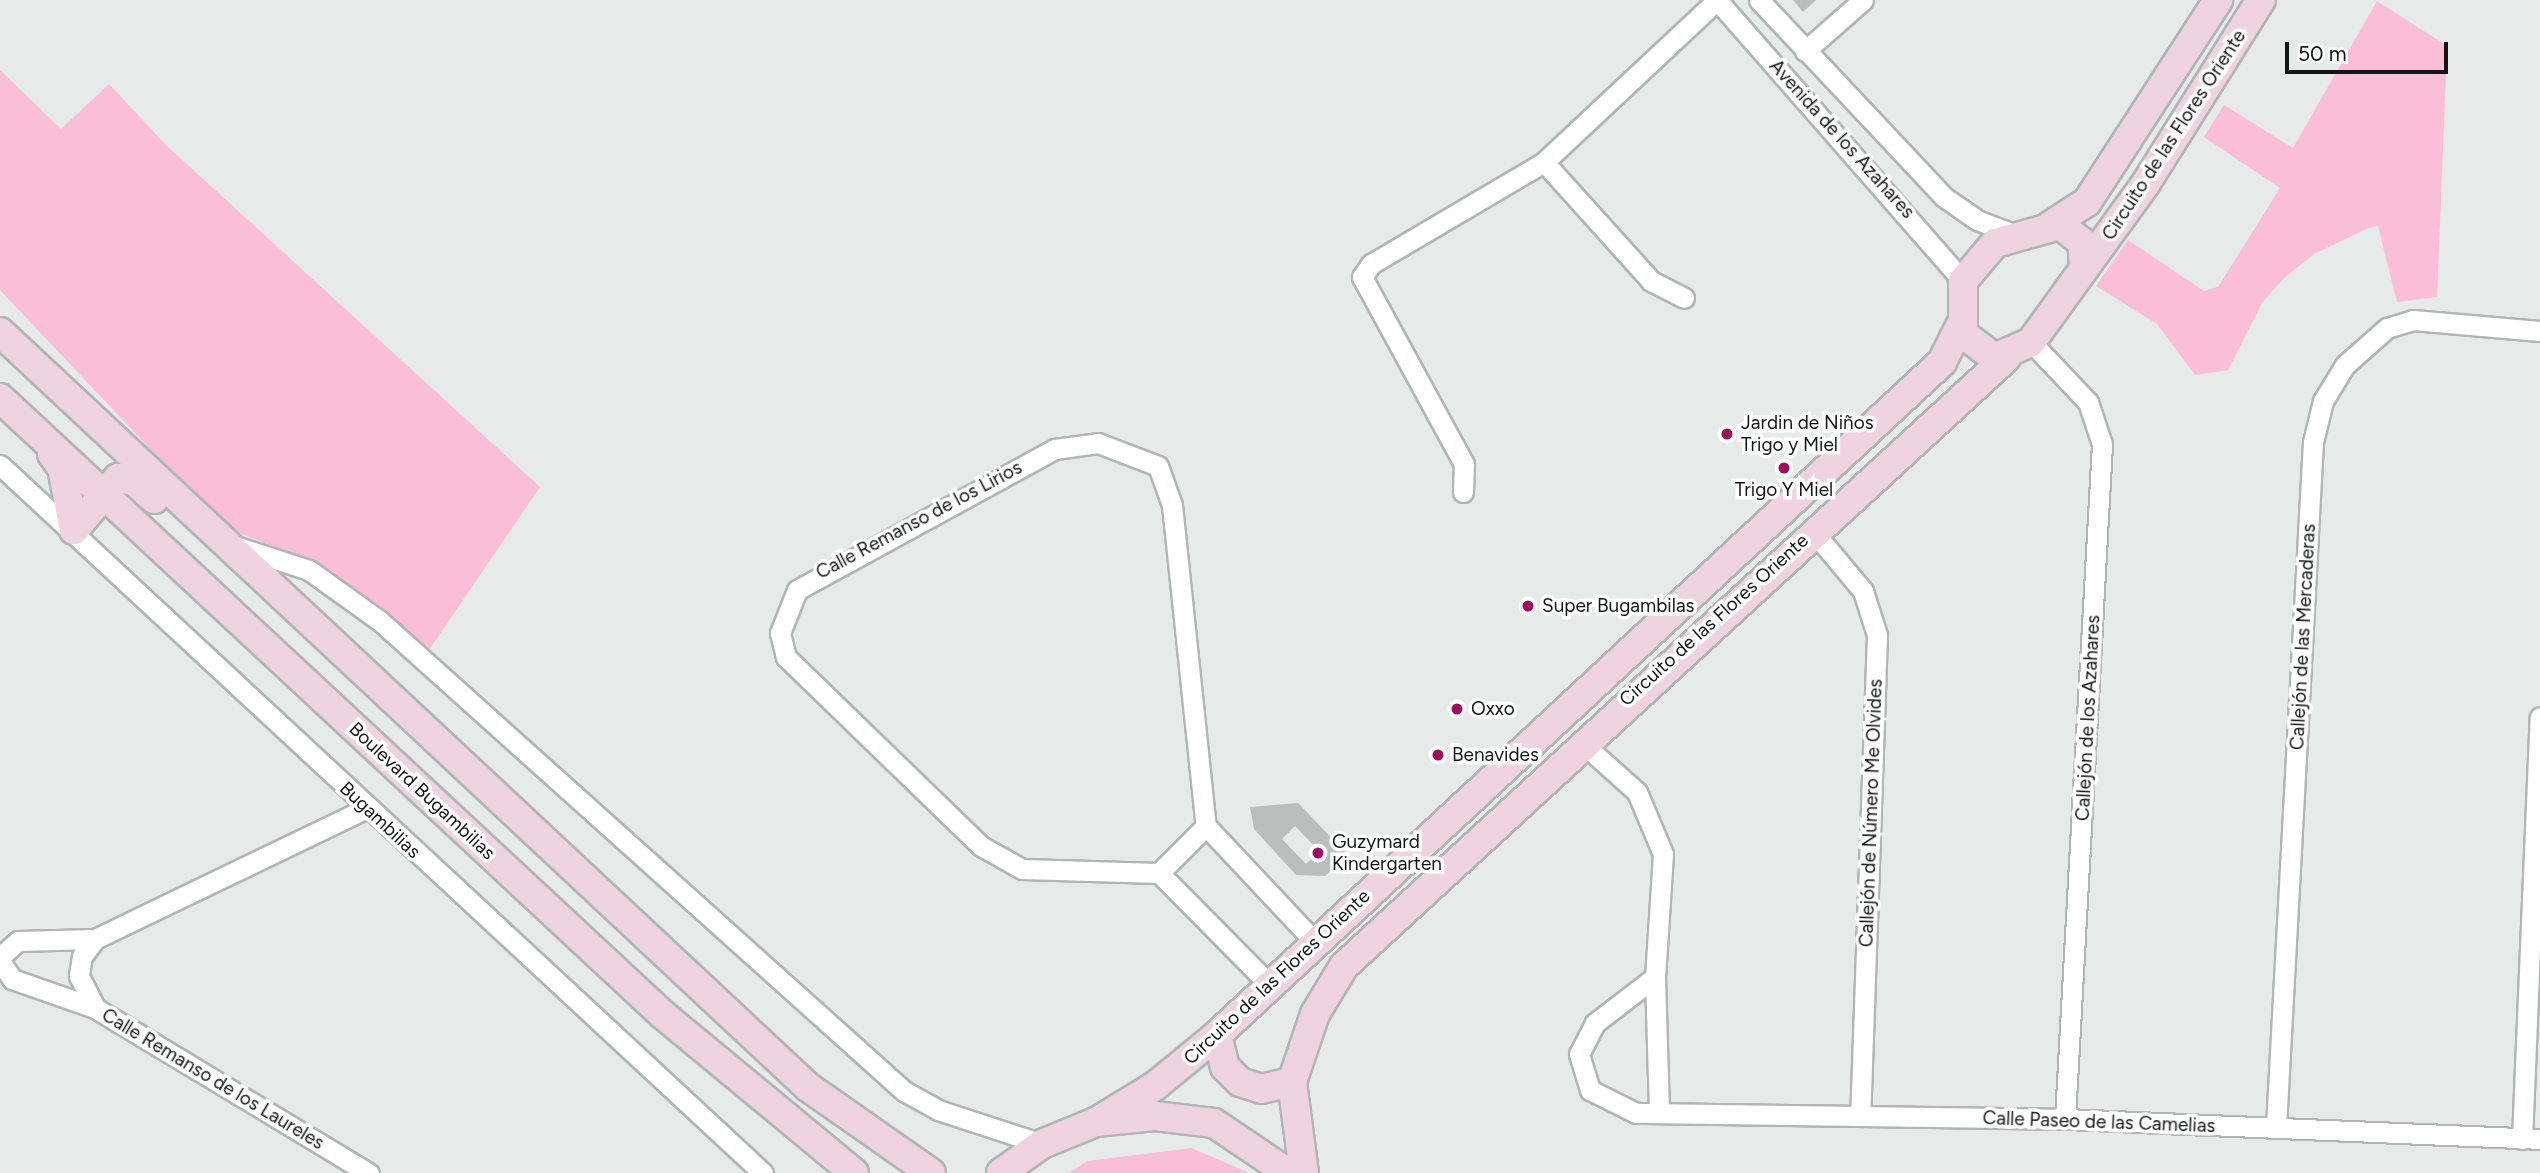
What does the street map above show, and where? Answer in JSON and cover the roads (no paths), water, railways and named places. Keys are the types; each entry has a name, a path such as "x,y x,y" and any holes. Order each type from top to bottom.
{"street":[{"name":"Avenida de los Azahares","path":"1717,0 1963,281"},
{"path":"1463,492 1464,464 1362,277 1371,264 1544,162 1717,0"},
{"name":"Avenida de los Azahares","path":"1759,0 1944,197 1977,220 2014,234"},
{"path":"1805,51 1863,0"},
{"name":"Circuito de las Flores Oriente","path":"2051,225 2087,202 2218,0"},
{"name":"Circuito de las Flores Oriente","path":"2084,268 2261,0"},
{"path":"1544,162 1651,281 1684,298"},
{"path":"2051,225 2077,235 2084,268 2031,342 2006,358 1975,348 1960,326 1963,281 1978,257 2014,234 2051,225"},
{"name":"Callejón de las Mercaderas","path":"2276,1127 2313,442 2323,401 2345,365 2387,328 2413,320 2540,331"},
{"name":"Circuito de las Flores Oriente","path":"1096,1122 1156,1086 1217,1035 1268,983 1942,362 1960,326"},
{"path":"0,332 212,535 808,1087 932,1173"},
{"name":"Callejón de los Azahares","path":"2031,342 2088,402 2102,444 2065,1119"},
{"name":"Circuito de las Flores Oriente","path":"1304,1173 1292,1082 1315,1014 1344,965 1812,530 2006,358"},
{"name":"Boulevard Bugambilias","path":"0,398 662,1014 854,1173"},
{"path":"36,432 62,468 74,530"},
{"name":"Calle Remanso de los Lirios","path":"1159,873 1022,869 981,846 786,657 779,633 797,590 1055,449 1079,441 1140,455 1158,466 1172,505 1206,826"},
{"name":"Bugambilias","path":"0,465 74,530 367,808 763,1173"},
{"path":"74,530 102,492 129,478 212,535 309,570 380,621 904,1091 938,1110 1042,1144"},
{"name":"Callejón de Número Me Olvides","path":"1812,530 1863,591 1877,635 1860,1116"},
{"path":"2531,1139 2540,717"},
{"path":"1581,742 1625,777 1657,832 1663,854 1655,977 1659,1112"},
{"path":"95,1008 12,979 0,959 18,941 95,939 367,808"},
{"path":"1268,983 1159,873 1206,826 1315,942"},
{"name":"Calle Remanso de los Laureles","path":"95,939 82,956 79,976 95,1008 369,1173"},
{"name":"Calle Paseo de las Camelias","path":"1655,977 1587,1032 1578,1066 1590,1090 1613,1107 1659,1112 2065,1119 2531,1139"},
{"path":"1217,1035 1225,1067 1240,1082 1261,1089 1292,1082"},
{"path":"1001,1173 1042,1144 1096,1122 1155,1116 1214,1123 1288,1173"}],"place":[{"name":"Jardin de Niños Trigo y Miel","path":"1727,434"},
{"name":"Trigo Y Miel","path":"1784,468"},
{"name":"Super Bugambilas","path":"1528,606"},
{"name":"Oxxo","path":"1457,709"},
{"name":"Benavides","path":"1438,755"},
{"name":"Guzymard Kindergarten","path":"1318,853"}]}
